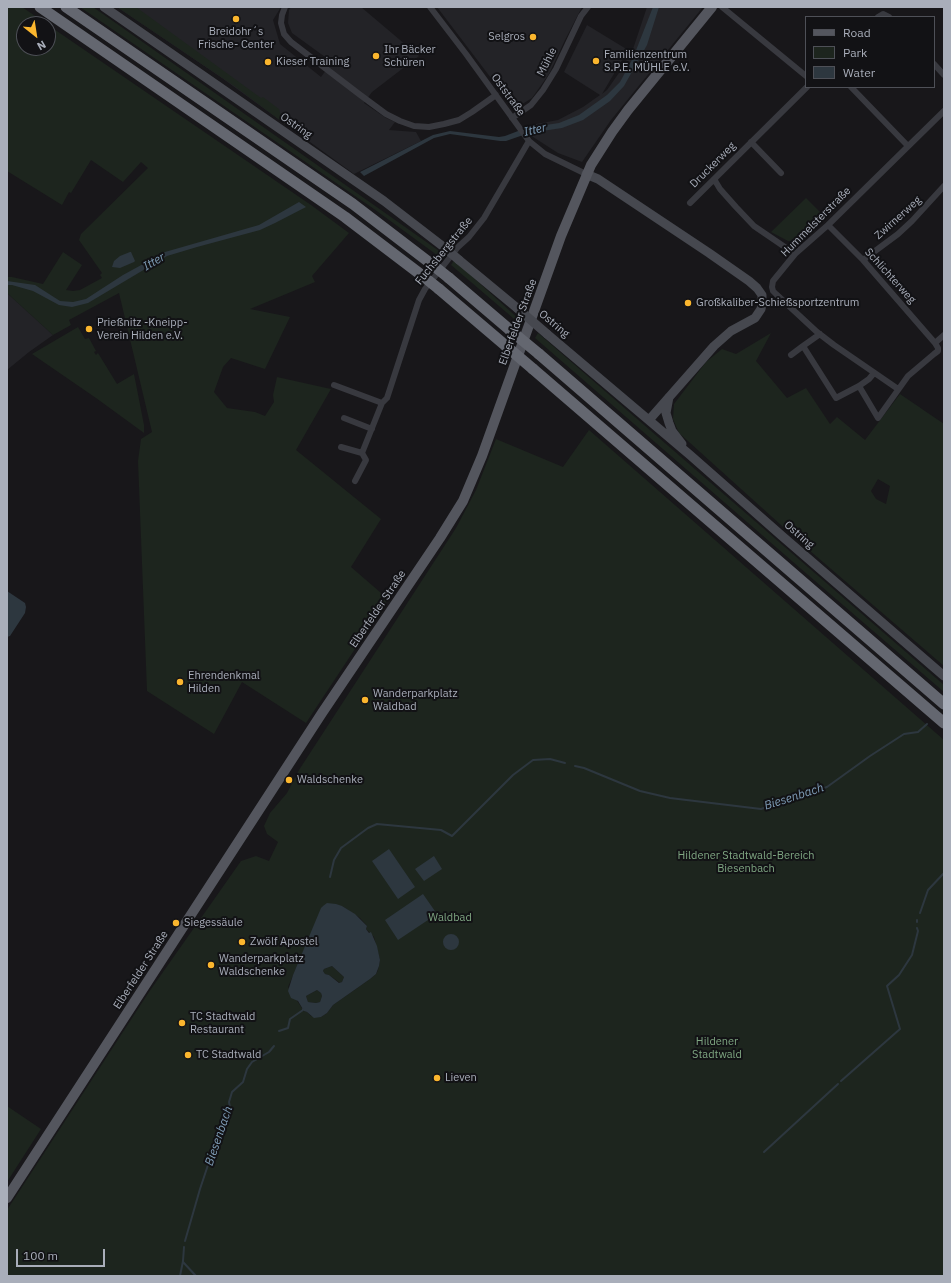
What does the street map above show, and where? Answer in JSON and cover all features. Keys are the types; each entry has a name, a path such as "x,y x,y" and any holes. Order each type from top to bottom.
{"highway":[{"path":"40,7 345,217 424,277 944,723"},
{"path":"66,7 353,204 434,266 539,354 944,704"}],"main road":[{"name":"Ostring","path":"104,7 384,201 445,248 690,454 944,676"},
{"name":"Elberfelder Straße","path":"7,1198 322,713 462,501 482,456 559,243 586,174 612,132 712,7"},
{"path":"586,174 604,183 709,253 749,281 762,295 761,309 755,318 731,331 714,346 649,420"},
{"path":"669,397 666,413 669,423 672,431 690,454"}],"street":[{"path":"285,7 282,14 281,23 284,34 290,42 358,94 386,114 400,121 414,126 429,127 459,120 496,95"},
{"name":"Oststraße","path":"430,7 527,138 545,154 586,174"},
{"name":"Mühle","path":"512,118 531,105 543,90 556,69 581,16 588,7"},
{"path":"722,7 805,75"},
{"path":"935,65 944,75"},
{"name":"Druckerweg","path":"690,203 806,88"},
{"path":"852,88 908,146"},
{"name":"Hummelsterstraße","path":"898,389 820,334 773,291 773,281 795,254 828,225 944,112"},
{"name":"Fuchsbergstraße","path":"355,481 366,460 362,453 382,403 387,398 419,300 425,289 458,247 469,237 484,218 527,138"},
{"name":"Druckerweg","path":"751,142 781,173"},
{"path":"714,179 720,189 754,226 795,254"},
{"name":"Zwirnerweg","path":"863,260 908,225 944,186"},
{"name":"Schlichterweg","path":"828,225 863,260 935,343"},
{"path":"791,355 820,334"},
{"path":"859,386 878,418 908,376 938,351 935,343 943,338"},
{"path":"803,346 836,398 859,386 869,379 874,373"},
{"path":"334,385 382,403"},
{"path":"344,418 372,429"},
{"path":"341,447 362,453"}],"shaded area":[{"path":"117,7 281,7 273,20 280,44 321,77 332,62 292,33 288,23 289,10 291,7 361,7 419,56 372,92 364,103 386,118 395,122 389,130 416,132 421,141 354,174 222,78"},
{"path":"437,7 582,7 549,74 532,98 516,108 513,107"},
{"path":"647,7 703,7 611,120 582,162 558,153 530,135 525,126 558,120 583,107 600,95 564,72 587,25 628,50 602,94 607,90 621,70 633,49"},
{"path":"7,293 53,335 7,370"}],"green space":[{"path":"7,7 22,7 35,16 16,16 16,56 56,56 56,30 311,205 349,233 312,276 315,282 250,309 290,317 265,369 231,358 223,367 214,392 227,408 255,412 265,416 274,402 273,395 277,377 331,389 296,450 381,519 351,567 388,599 306,723 242,682 214,734 147,691 138,461 141,439 152,432 119,293 69,320 71,325 53,335 7,293 7,277 43,284 63,252 82,265 66,290 80,290 102,278 100,275 102,273 79,240 81,234 148,168 141,162 123,182 91,160 62,205 7,171"},
{"path":"80,7 93,7 442,253 441,258 374,209"},
{"path":"117,7 136,7 261,98 263,97 279,109 280,113 287,121 285,124 233,85"},
{"path":"806,198 825,217 806,235 794,241 788,241 771,232"},
{"path":"454,260 521,321 520,324 451,265"},
{"path":"78,327 85,339 89,338 96,351 94,352 96,355 98,353 117,384 134,374 144,425 144,433 32,354"},
{"path":"538,333 944,685 944,692 535,338"},
{"path":"771,333 756,361 787,398 806,388 830,424 837,417 865,440 900,394 944,424 944,666 802,544 679,433 673,419 674,404 706,362 722,349 736,354","holes":["878,479 890,486 886,504 876,499 871,491"]},
{"name":"Hildener Stadtwald","path":"589,430 944,740 944,1276 7,1276 7,1210 149,992 241,861 256,856 269,861 278,842 267,834 264,826 270,813 287,793 299,770 456,528 476,490 496,439 563,467","holes":["323,906 342,906 360,918 367,926 366,929 374,937 380,960 378,970 370,979 333,1005 327,1013 321,1017 311,1016 304,1011 288,987"]},
{"path":"332,966 344,977 342,982 340,983 329,975 325,974 323,971 324,969"},
{"path":"317,990 322,996 320,1002 308,1002 306,996"},
{"path":"7,1106 41,1129 7,1182"}],"water":[{"name":"Itter","path":"653,7 659,7 647,45 624,86 610,101 583,120 562,128 529,133 506,141 450,134 434,138 364,176 360,172 433,135 450,131 499,137 526,128 559,123 579,115 607,95 620,82 633,58"},
{"name":"Itter","path":"299,202 306,207 260,230 167,256 88,303 72,307 59,305 33,291 7,285 7,281 35,285 60,301 73,302 86,299 123,275 165,252 259,225"},
{"path":"130,252 135,261 134,262 120,268 112,267 114,261 120,256"},
{"path":"7,591 25,603 26,607 25,613 10,636 7,637"},
{"path":"389,849 415,887 398,899 372,861"},
{"path":"434,856 442,869 424,881 415,869"},
{"path":"423,894 437,914 398,940 385,920"},
{"path":"327,903 342,906 355,914 367,926 366,929 369,933 371,932 377,946 380,960 376,974 333,1005 327,1013 321,1017 314,1018 304,1011 298,1001 291,998 288,991 293,975 321,908","holes":["332,966 344,977 342,982 339,983 323,971 324,969","317,990 322,996 320,1002 308,1002 306,996"]},
{"path":"451,934 457,936 459,942 457,948 451,950 445,948 443,942 445,936"}],"waterway":[{"name":"Biesenbach","path":"575,766 584,768 640,791 670,798 761,809 827,787 904,734 918,732 927,724"},
{"name":"Biesenbach","path":"330,877 334,860 341,848 368,828 377,824 441,830 452,836 513,775 533,760 550,759 565,763"},
{"path":"920,913 928,890 944,873"},
{"path":"841,1081 900,1029 887,986 899,975 912,955 918,931 917,928"},
{"name":"Biesenbach","path":"279,1031 288,1028 290,1019 303,1009"},
{"name":"Biesenbach","path":"185,1241 209,1162 230,1108 229,1102 232,1092 243,1082 247,1069 252,1062 269,1052 274,1046"},
{"path":"764,1152 838,1084"},
{"name":"Biesenbach","path":"180,1276 184,1247"},
{"path":"183,1262 196,1276"}],"place":[{"name":"Breidohr´s Frische- Center","path":"236,19"},
{"name":"Selgros","path":"533,37"},
{"name":"Ihr Bäcker Schüren","path":"376,56"},
{"name":"Familienzentrum S.P.E. MÜHLE e.V.","path":"596,61"},
{"name":"Kieser Training","path":"268,62"},
{"name":"Großkaliber-Schießsportzentrum","path":"688,303"},
{"name":"Prießnitz -Kneipp- Verein Hilden e.V.","path":"89,329"},
{"name":"Ehrendenkmal Hilden","path":"180,682"},
{"name":"Wanderparkplatz Waldbad","path":"365,700"},
{"name":"Waldschenke","path":"289,780"},
{"name":"Siegessäule","path":"176,923"},
{"name":"Zwölf Apostel","path":"242,942"},
{"name":"Wanderparkplatz Waldschenke","path":"211,965"},
{"name":"TC Stadtwald Restaurant","path":"182,1023"},
{"name":"TC Stadtwald","path":"188,1055"},
{"name":"Lieven","path":"437,1078"}],"park label":[{"name":"Hildener Stadtwald-Bereich Biesenbach","path":"746,862"},
{"name":"Waldbad","path":"450,918"}]}
